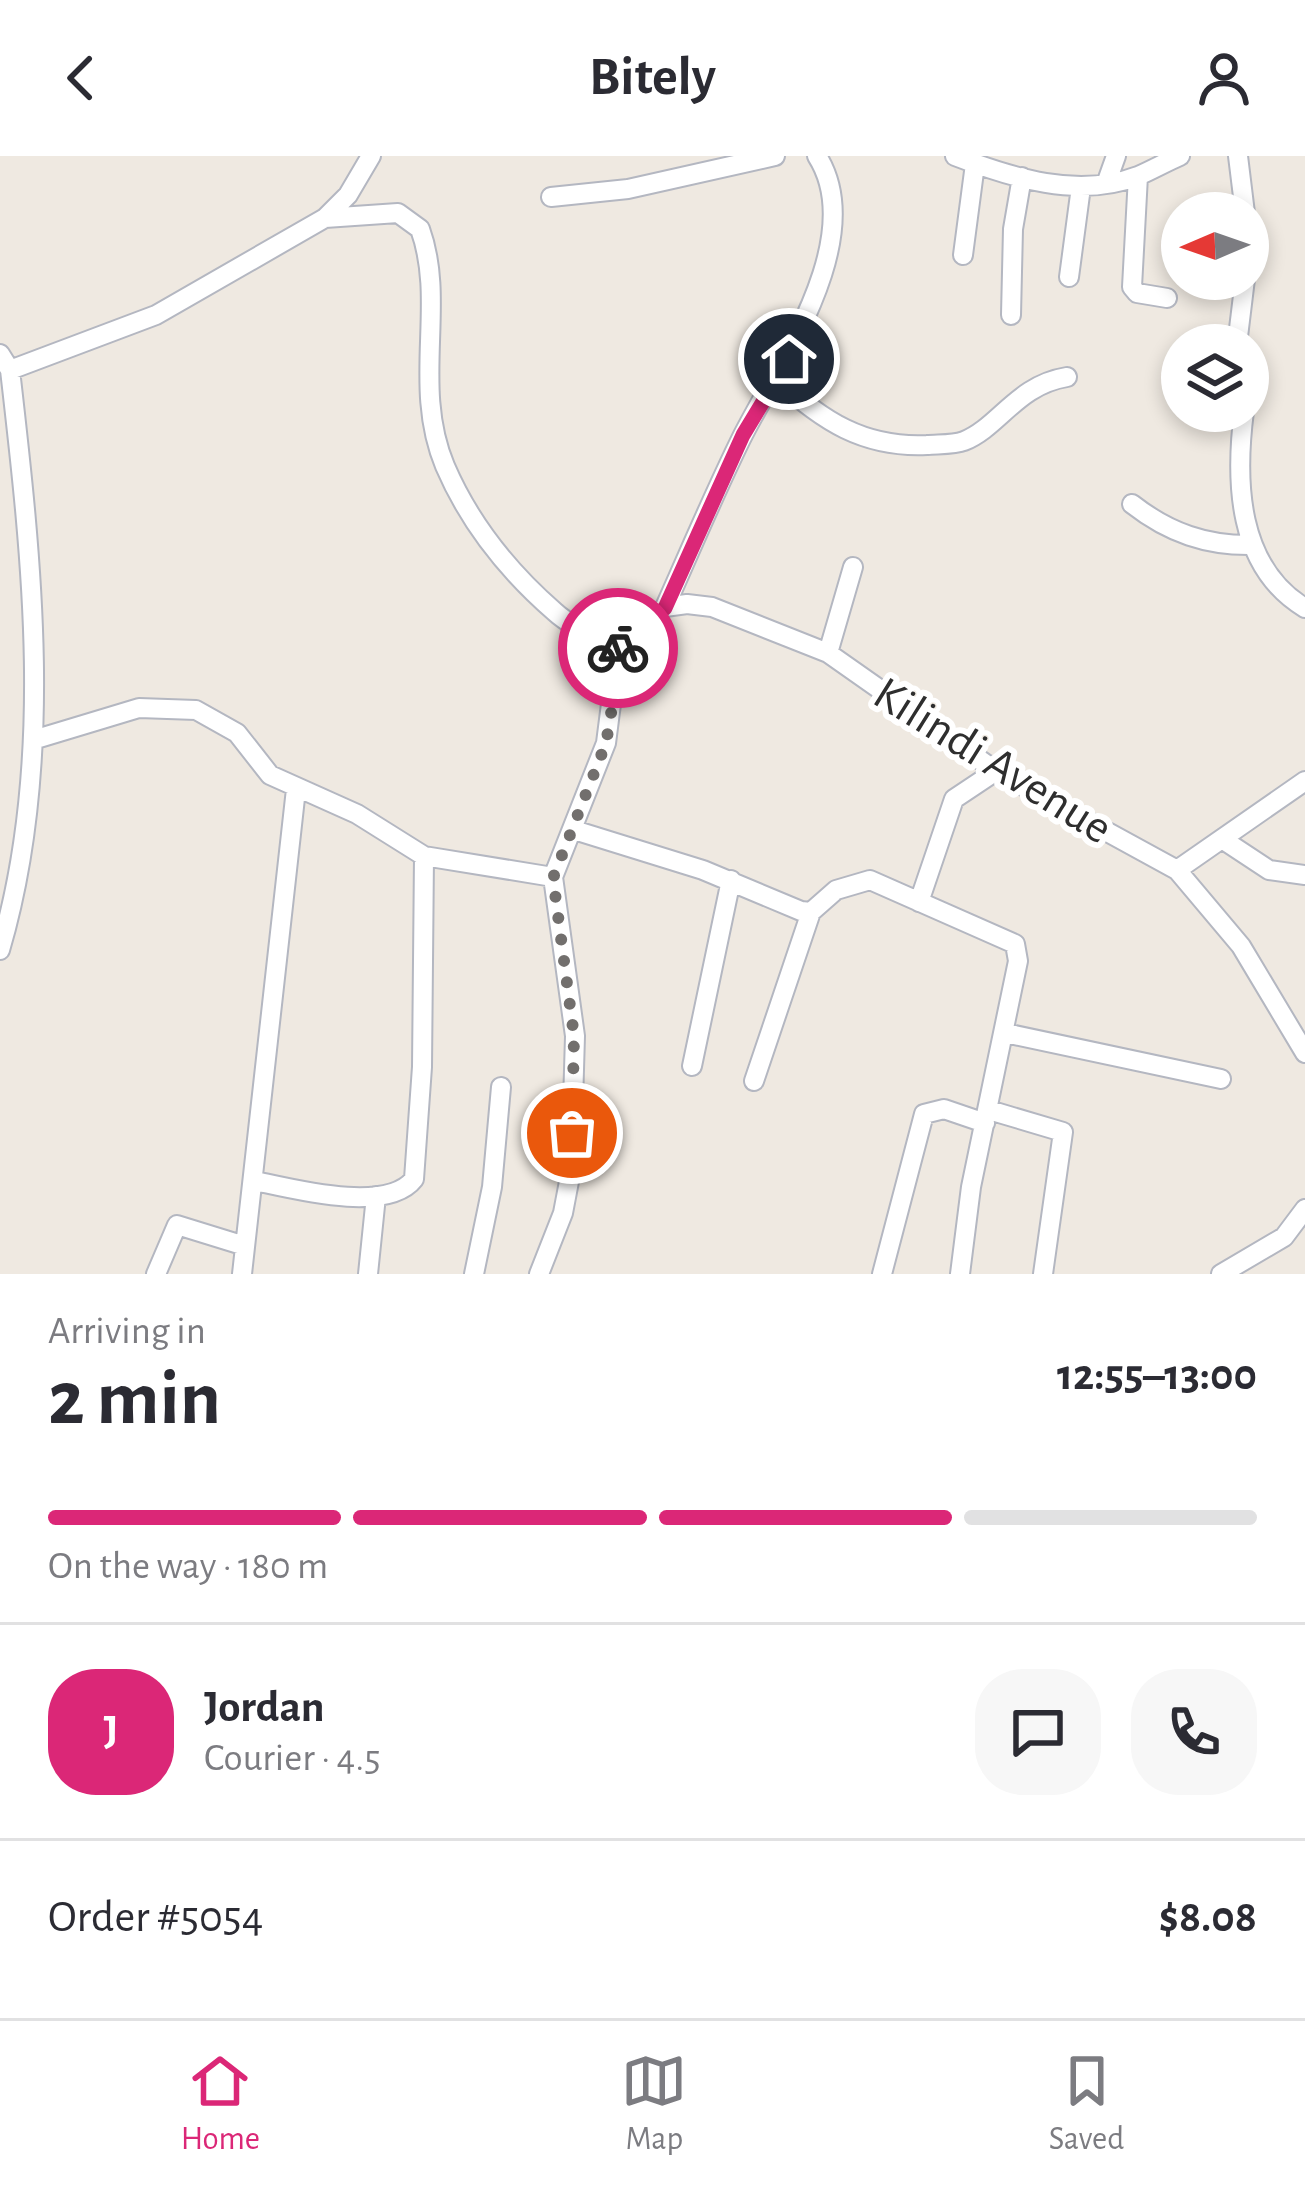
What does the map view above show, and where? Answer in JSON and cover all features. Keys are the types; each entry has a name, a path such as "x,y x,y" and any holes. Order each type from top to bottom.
{"street":[{"path":"0,950 22,856 34,740 29,505 5,362 156,315 325,218 348,195 371,156"},
{"path":"551,197 628,189 775,156"},
{"path":"612,652 665,608 743,435 777,379 816,298 825,260 828,189 817,156"},
{"path":"956,156 1081,187 1138,176 1180,156"},
{"path":"1106,184 1116,156"},
{"path":"1238,156 1242,192"},
{"path":"963,255 975,164"},
{"path":"1011,315 1013,169"},
{"path":"1138,176 1132,287 1137,293 1161,297"},
{"path":"1069,277 1081,187"},
{"path":"325,218 398,213 420,230 428,268 425,378 443,462 496,550 554,612 612,652 616,684 606,743 553,878 574,1036 571,1171 563,1214 539,1274"},
{"path":"777,379 836,427 861,439 907,446 966,441 1022,395 1067,377"},
{"path":"1242,432 1237,484 1253,545 1284,593 1305,608"},
{"path":"1132,504 1167,529 1197,539 1253,545"},
{"path":"828,653 853,567"},
{"name":"Kilindi Avenue","path":"665,608 712,607 828,653 997,771 1177,870 1241,946 1305,1052"},
{"path":"34,740 139,708 172,705 220,720 237,733 270,775 358,814 424,856 553,878"},
{"path":"919,902 954,799 997,771"},
{"path":"1177,870 1305,781"},
{"path":"242,1274 296,789"},
{"path":"574,830 811,911"},
{"path":"1222,839 1269,871 1305,875"},
{"path":"255,1181 311,1192 376,1196 408,1187 417,1164 424,856"},
{"path":"692,1066 730,880"},
{"path":"754,1081 811,911 836,890 870,880 1015,944 1018,961 960,1274"},
{"path":"1004,1033 1221,1079"},
{"path":"474,1274 492,1187 501,1087"},
{"path":"882,1274 924,1114 944,1109 1063,1132 1043,1274"},
{"path":"368,1274 376,1196"},
{"path":"1221,1274 1284,1237 1305,1209"},
{"path":"156,1274 177,1225 245,1246"}],"way so far":[{"path":"572,1133 574,1036 568,974 552,905 553,878 606,743 616,684 612,652 618,648"}],"route":[{"path":"618,648 665,608 743,435 789,359"}]}
